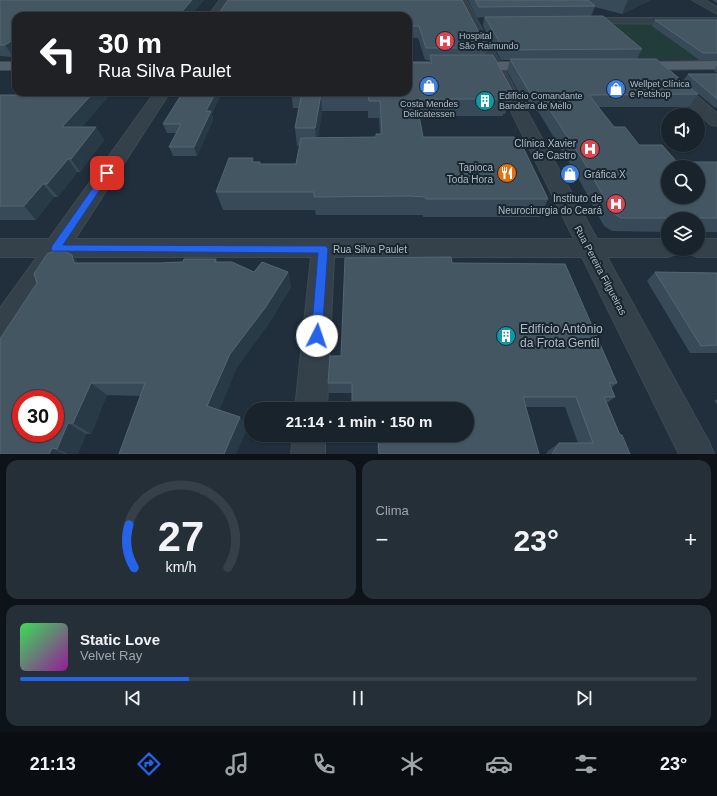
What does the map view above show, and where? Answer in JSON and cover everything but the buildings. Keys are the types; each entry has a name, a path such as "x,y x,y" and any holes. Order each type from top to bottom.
{"main road":[{"path":"0,66 12,66"},
{"path":"412,66 551,69"},
{"path":"717,66 620,69 662,72 717,72"},
{"path":"412,72 497,69"},
{"path":"0,73 12,72"}],"street":[{"path":"217,12 225,0"},
{"name":"Rua Pereira Filgueiras","path":"461,0 697,454"},
{"path":"697,0 717,11"},
{"path":"567,21 717,21"},
{"path":"472,22 488,22"},
{"path":"662,72 717,121"},
{"path":"0,330 159,96"},
{"name":"Rua Silva Paulet","path":"0,248 661,248"},
{"path":"705,248 717,248"},
{"path":"312,402 323,249"},
{"path":"308,454 309,442"}],"green space":[{"path":"649,23 698,60 637,60 596,24"}],"place":[{"name":"Hospital São Raimundo","path":"445,41"},
{"name":"Costa Mendes Delicatessen","path":"429,86"},
{"name":"Wellpet Clínica e Petshop","path":"616,89"},
{"name":"Edifício Comandante Bandeira de Mello","path":"485,101"},
{"name":"Clínica Xavier de Castro","path":"590,149"},
{"name":"Tapioca Toda Hora","path":"507,173"},
{"name":"Gráfica X","path":"570,174"},
{"name":"Instituto de Neurocirurgia do Ceará","path":"616,204"},
{"name":"Edifício Antônio da Frota Gentil","path":"506,336"}],"route":[{"path":"107,173 55,248 323,249 317,336"}]}
